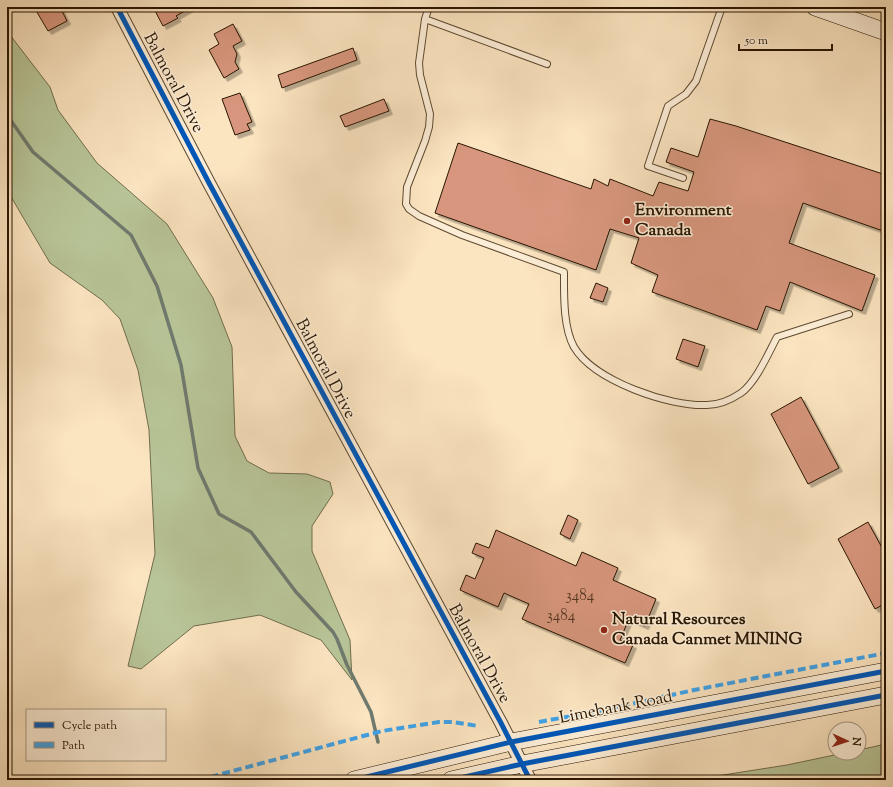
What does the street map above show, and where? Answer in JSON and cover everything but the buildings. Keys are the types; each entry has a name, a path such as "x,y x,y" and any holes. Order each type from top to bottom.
{"main road":[{"path":"815,7 837,11 886,32"},
{"name":"Limebank Road","path":"354,780 511,742 886,671"},
{"path":"451,780 522,764 886,695"}],"street":[{"name":"Balmoral Drive","path":"117,7 209,183 511,742 530,780"}],"lane":[{"path":"429,7 425,19 419,63 420,75 430,114 430,120 425,141 407,187 406,204 419,216 462,235 564,272 564,301 569,334 575,348 588,363 607,377 631,389 669,400 692,404 716,404 743,392 754,379 778,337 849,314"},
{"path":"683,178 648,166 668,106 686,94 696,81 722,7"},
{"path":"425,19 547,64"}],"green space":[{"path":"7,28 10,35 50,87 58,110 97,163 167,224 213,298 232,347 235,436 247,461 269,473 307,474 330,482 333,494 312,526 312,551 350,640 352,680 321,640 260,615 194,626 141,669 128,666 155,554 149,430 138,370 120,319 102,300 50,263 7,190"},
{"path":"886,744 886,780 691,780 787,765 827,757 827,761 867,761 867,748"}],"waterway":[{"path":"7,115 33,152 131,235 157,286 181,365 198,468 219,514 251,532 296,592 333,632 347,665 371,712 378,742"}],"marked path":[{"path":"539,722 886,653"},
{"path":"199,780 382,731 439,722 453,722 478,726"}],"cycle path":[{"path":"117,7 209,183 501,723 530,780"},
{"path":"354,780 511,742 886,671"},
{"path":"451,780 522,764 886,695"}],"place":[{"name":"Environment Canada","path":"627,221"},
{"name":"Natural Resources Canada Canmet MINING","path":"604,630"}]}
